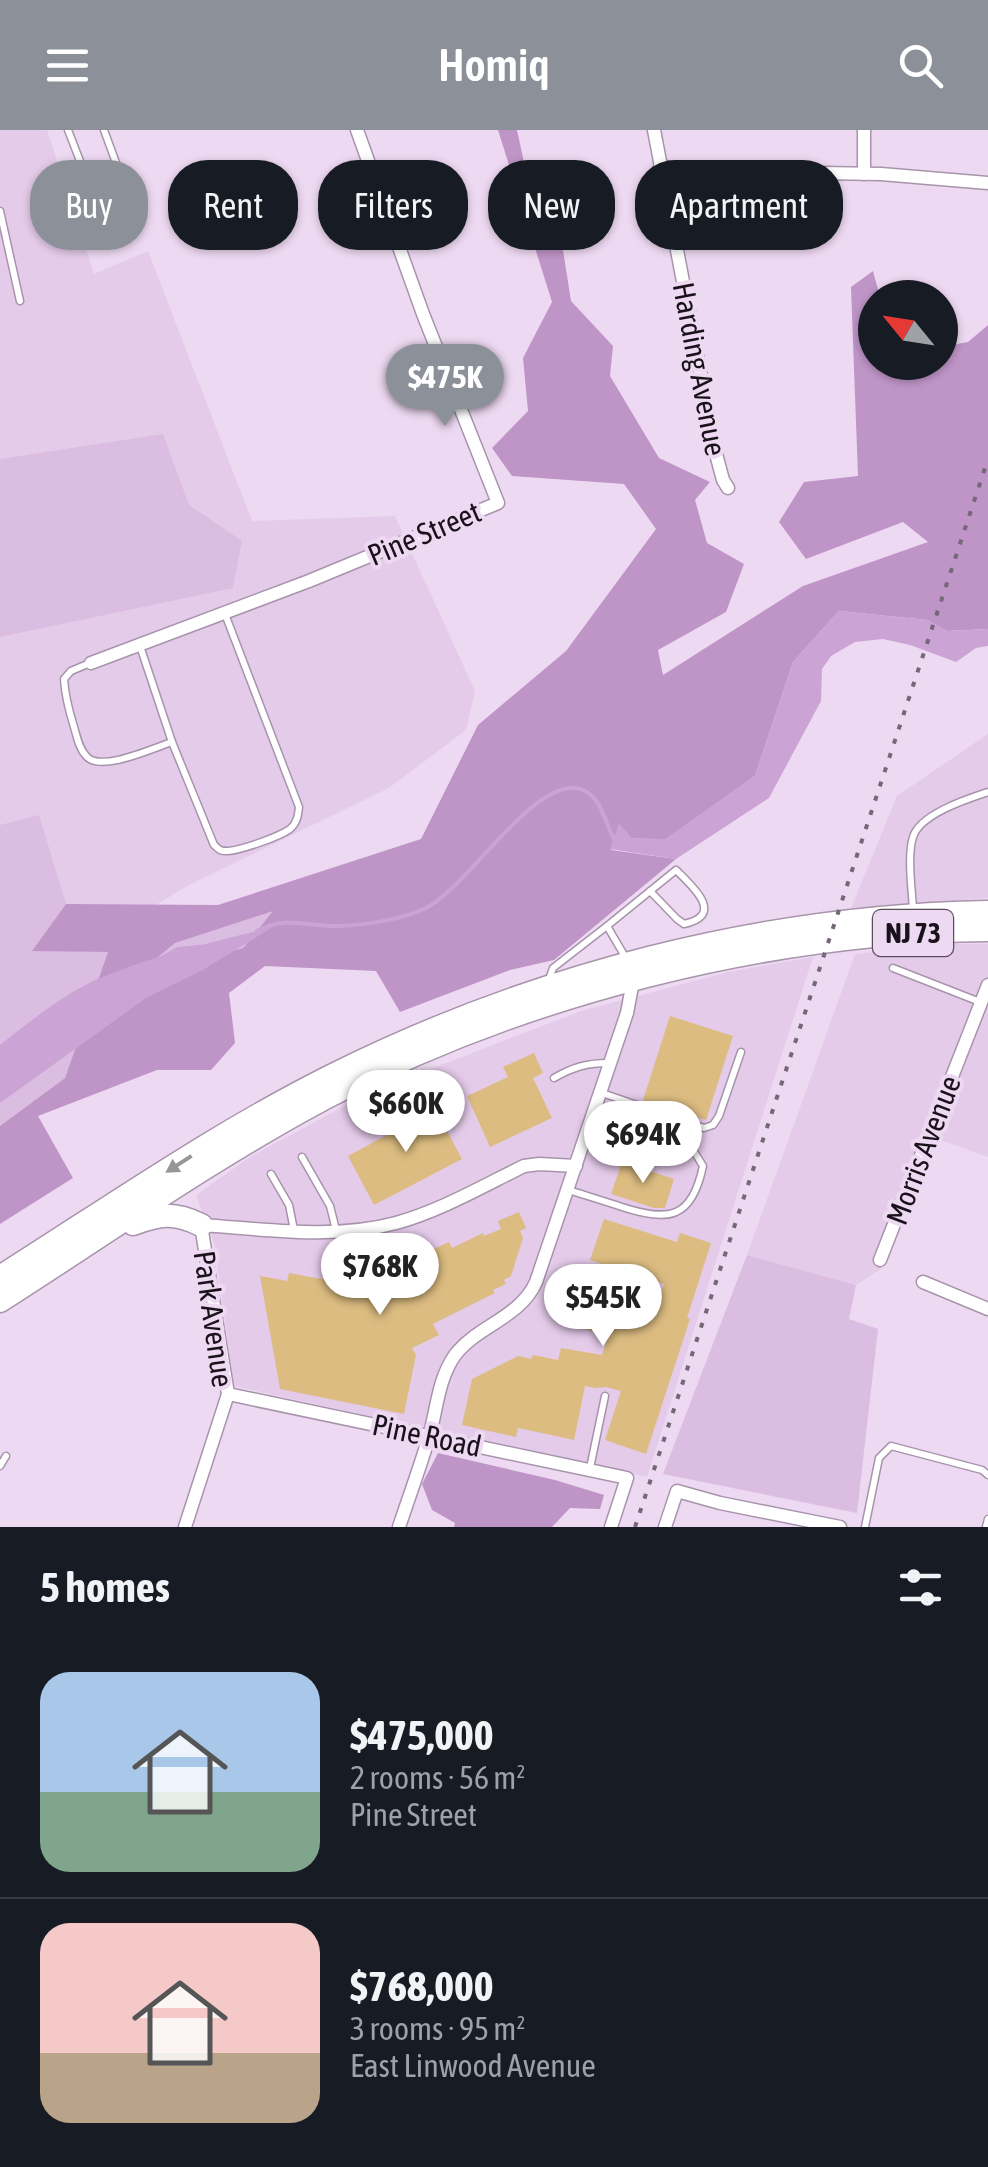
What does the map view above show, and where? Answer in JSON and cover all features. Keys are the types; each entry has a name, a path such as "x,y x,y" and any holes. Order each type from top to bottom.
{"highway":[{"name":"NJ 73","path":"0,1301 268,1130 450,1040 574,997 631,972 728,942 823,926 988,912"},
{"name":"NJ 73","path":"0,1277 304,1090 420,1035 546,988 834,941 916,932 988,930"},
{"path":"97,1239 136,1222 162,1216 181,1215 201,1225"}],"street":[{"name":"Pine Street","path":"90,663 309,581 498,502 423,314 357,130"},
{"name":"Harding Avenue","path":"654,130 659,160"},
{"path":"864,130 864,174"},
{"path":"843,174 988,183"},
{"name":"Harding Avenue","path":"676,250 716,454 728,488"},
{"path":"399,1527 440,1389 454,1358 472,1338 529,1296 629,1006 631,972"},
{"name":"Morris Avenue","path":"880,1260 985,997"},
{"path":"201,1225 294,1231 372,1228 421,1215 524,1166 576,1166"},
{"name":"Park Avenue","path":"184,1527 228,1394 201,1225"},
{"path":"923,1282 988,1309"},
{"name":"Pine Road","path":"228,1394 626,1478 610,1527"},
{"path":"666,1527 677,1491 840,1527"}],"lane":[{"path":"68,130 92,192 111,200 123,190 123,182 104,130"},
{"path":"0,211 20,301"},
{"path":"140,646 172,742 214,844 220,850 230,851 275,836 291,828 300,807 225,613"},
{"path":"90,663 71,671 64,679 65,696 87,757 105,764 172,742"},
{"path":"913,916 911,846 916,828 934,814 988,792"},
{"path":"546,988 553,968 676,870 698,891 704,907 702,916 684,924 650,892"},
{"path":"607,926 631,972"},
{"path":"893,968 985,997"},
{"path":"600,1092 704,1128 719,1116 741,1052"},
{"path":"554,1078 573,1067 610,1063"},
{"path":"568,1190 648,1215 668,1216 688,1205 699,1185 703,1166 683,1144 594,1112"},
{"path":"302,1157 330,1206 337,1231"},
{"path":"271,1174 289,1205 294,1231"},
{"path":"590,1470 605,1396"},
{"path":"865,1527 879,1458 891,1446 982,1470 988,1475"},
{"path":"0,1466 6,1456"},
{"path":"986,1527 988,1520"}],"shaded area":[{"path":"0,130 47,130 57,160 30,160 30,250 86,250 94,274 148,251 252,521 395,516 475,691 466,730 389,788 189,885 86,947 0,1016"},
{"path":"498,130 517,130 524,160 507,160"},
{"path":"536,250 563,250 571,301 613,346 610,376 659,458 710,482 695,500 707,543 744,564 726,612 658,650 663,675 803,586 928,542 903,522 806,559 779,522 804,482 858,476 851,287 858,282 858,380 958,380 958,344 968,342 988,325 988,629 947,631 927,620 839,611 793,662 755,776 665,840 631,838 619,824 611,850 676,859 554,960 510,970 400,1012 376,971 265,966 229,993 235,1043 211,1070 157,1070 38,1116 73,1178 0,1224 0,1126 65,1078 80,1035 166,969 243,948 273,911 175,943 85,1018 108,952 32,951 66,904 218,905 421,839 478,725 566,651 656,529 624,484 512,476 492,448 528,411 523,358 552,302"},
{"path":"873,271 875,280 861,280"},
{"path":"163,434 189,505 242,541 233,588 0,637 0,459"},
{"path":"839,611 928,620 947,631 988,629 988,646 976,648 956,662 883,639 855,642 831,656 822,669 821,701 769,798 676,859 610,849 619,823 631,838 665,839 755,776 793,662"},
{"path":"988,734 988,898 851,908 897,796"},
{"path":"39,815 66,904 33,950 109,952 87,1016 175,943 275,909 243,948 166,969 80,1035 65,1078 0,1126 0,825"},
{"path":"273,927 203,970 146,998 0,1103 0,1045 67,996 95,980 150,960"},
{"path":"988,944 988,1157 938,1139 881,1269 856,1285 747,1255 855,954"},
{"path":"813,957 647,1477 234,1386 214,1243 196,1195 250,1157 359,1098 459,1058 581,1011 728,972"},
{"path":"747,1255 856,1285 849,1319 878,1329 857,1513 663,1474"},
{"path":"438,1453 604,1495 600,1509 570,1508 552,1527 454,1527 455,1523 432,1510 422,1484"}],"building":[{"path":"670,1016 733,1036 706,1120 643,1100"},
{"path":"534,1053 543,1073 533,1078 552,1118 490,1147 467,1096 508,1077 503,1067"},
{"path":"437,1095 444,1109 437,1112 462,1159 374,1205 348,1156 422,1116 417,1107"},
{"path":"622,1162 674,1179 665,1208 611,1194"},
{"path":"519,1212 526,1228 520,1231 523,1238 511,1276 504,1280 506,1284 433,1324 439,1335 412,1348 416,1355 404,1414 280,1389 260,1276 287,1281 289,1273 343,1283 384,1264 387,1270 449,1242 452,1248 483,1233 484,1236 501,1229 498,1221"},
{"path":"604,1219 677,1242 680,1233 711,1243 646,1454 605,1440 621,1391 606,1387 585,1386 574,1440 518,1428 516,1437 462,1425 472,1379 518,1356 558,1360 561,1348 602,1355 608,1336 567,1324 581,1284 656,1308 664,1284 590,1260"}],"waterway":[{"path":"257,931 288,923 373,923 428,907 462,878 519,818 557,792 574,788 590,794 614,839"},
{"path":"162,958 178,949 199,947"}],"railway":[{"path":"635,1527 988,459"}]}
